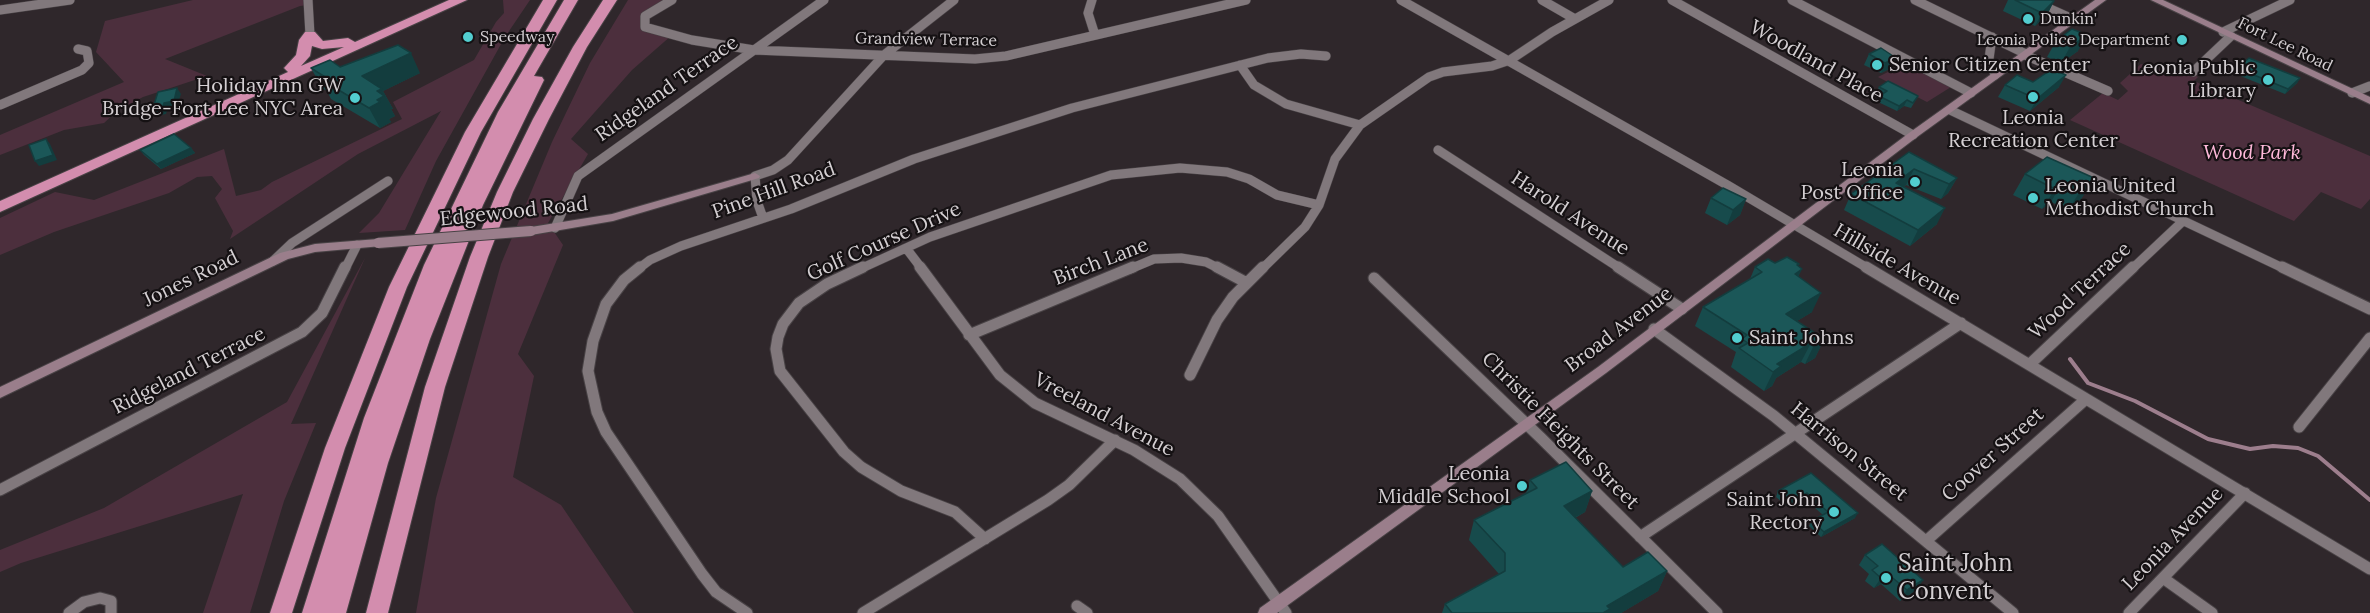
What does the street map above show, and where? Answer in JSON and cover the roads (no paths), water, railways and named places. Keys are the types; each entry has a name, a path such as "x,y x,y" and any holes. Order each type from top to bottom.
{"highway":[{"path":"0,198 437,0"},
{"path":"0,207 460,0"},
{"path":"313,613 366,441 429,273 506,112 571,0"},
{"path":"335,613 392,419 447,272 518,117 586,0"},
{"path":"377,613 435,387 476,265 505,192 541,119 580,47 610,0"},
{"path":"281,613 335,448 398,287 459,159 546,4"},
{"path":"291,68 303,56 306,40 310,35 314,41 322,45 348,42"},
{"path":"0,213 81,171"},
{"path":"0,192 25,187"}],"street":[{"path":"0,10 70,0"},
{"path":"308,0 310,35"},
{"name":"Grandview Terrace","path":"672,0 643,20 645,27 754,50 990,58 1246,0"},
{"name":"Ridgeland Terrace","path":"555,228 578,176 824,0"},
{"path":"763,218 755,176 779,166 791,157 884,55 954,0"},
{"path":"1092,0 1088,13 1095,35"},
{"name":"Hillside Avenue","path":"1401,0 1510,60 1961,323 2370,569"},
{"path":"1542,0 1575,19"},
{"path":"1190,375 1222,312 1247,283 1295,240 1319,205 1335,159 1360,124 1429,77 1443,72 1497,65 1510,60 1609,0"},
{"name":"Woodland Place","path":"1672,0 1913,135"},
{"path":"1792,0 1971,93"},
{"path":"1915,0 2108,91"},
{"path":"2030,0 2073,19"},
{"name":"Broad Avenue","path":"1265,613 1282,608 1913,135 2101,0"},
{"name":"Fort Lee Road","path":"2156,0 2370,101"},
{"path":"2193,72 2227,34 2290,0"},
{"path":"1992,37 1989,59 1995,75"},
{"path":"0,105 82,70 89,63 87,51 78,49"},
{"name":"Pine Hill Road","path":"747,613 716,592 606,432 597,412 588,371 593,341 606,304 624,280 666,252 763,218 914,159 1061,111 1240,64 1285,55 1326,56"},
{"path":"1240,64 1254,85 1274,98 1306,111 1360,124"},
{"path":"2352,93 2370,86"},
{"path":"1950,110 2370,309"},
{"name":"Harold Avenue","path":"1438,150 1682,309"},
{"name":"Golf Course Drive","path":"985,539 955,512 901,491 861,467 844,452 780,370 777,361 778,337 783,324 800,303 827,284 906,248 967,223 1090,180 1145,170 1180,168 1227,172 1249,179 1277,195 1319,205"},
{"name":"Edgewood Road","path":"273,261 308,249 555,228 634,212 755,176"},
{"name":"Jones Road","path":"0,393 273,261 292,243 388,181"},
{"name":"Wood Terrace","path":"2030,364 2183,221"},
{"name":"Ridgeland Terrace","path":"0,490 302,332 322,313 357,245"},
{"name":"Vreeland Avenue","path":"906,248 994,369 1016,390 1054,413 1115,440 1162,466 1200,497 1218,516 1282,608"},
{"name":"Birch Lane","path":"969,335 1154,259 1192,259 1218,267 1247,283"},
{"name":"Christie Heights Street","path":"1374,278 1527,424 1717,613"},
{"path":"1640,537 1961,323"},
{"name":"Harrison Street","path":"1654,329 1797,434 2013,613"},
{"path":"2299,428 2370,339"},
{"name":"Coover Street","path":"1926,540 2086,399"},
{"path":"863,613 1069,485 1115,440"},
{"name":"Leonia Avenue","path":"2129,613 2246,493"},
{"path":"2163,578 2212,613"},
{"path":"69,613 84,602 100,598 111,601 111,613"}],"waterway":[{"path":"2070,359 2088,383 2135,401 2208,439 2250,449 2273,446 2298,448 2318,456 2370,500"}],"place":[{"name":"Dunkin'","path":"2028,19"},
{"name":"Speedway","path":"468,37"},
{"name":"Leonia Police Department","path":"2182,40"},
{"name":"Senior Citizen Center","path":"1877,65"},
{"name":"Leonia Public Library","path":"2268,80"},
{"name":"Leonia Recreation Center","path":"2033,97"},
{"name":"Holiday Inn GW Bridge-Fort Lee NYC Area","path":"355,98"},
{"name":"Leonia Post Office","path":"1915,182"},
{"name":"Leonia United Methodist Church","path":"2033,198"},
{"name":"Saint Johns","path":"1737,338"},
{"name":"Leonia Middle School","path":"1522,486"},
{"name":"Saint John Rectory","path":"1834,512"},
{"name":"Saint John Convent","path":"1886,578"}],"park label":[{"name":"Wood Park","path":"2252,153"}]}
